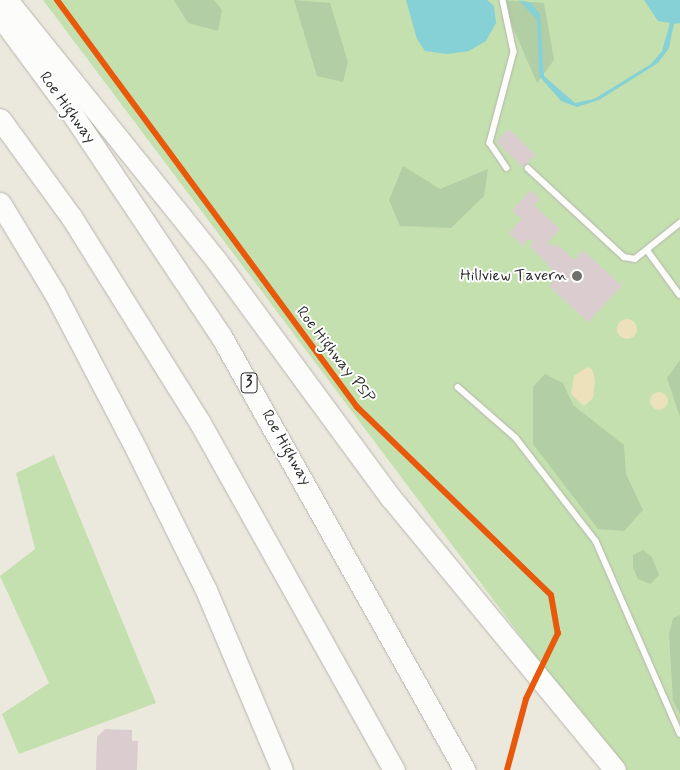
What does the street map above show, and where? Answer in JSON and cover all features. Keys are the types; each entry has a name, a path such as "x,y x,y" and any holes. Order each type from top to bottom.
{"highway":[{"path":"7,0 216,260 391,498 615,770"},
{"name":"Roe Highway","path":"0,16 76,120 221,336 294,460 465,770"},
{"path":"0,119 72,218 199,421 394,770"},
{"path":"0,203 54,292 138,451 206,590 282,770"}],"lane":[{"path":"503,0 514,52 490,143 493,154 507,168"},
{"path":"528,168 624,257 635,259 648,251 678,226"},
{"path":"648,251 680,295"},
{"path":"458,387 516,438 596,541 680,733"}],"green space":[{"path":"43,0 680,0 680,770 621,770"},
{"path":"174,0 214,0 222,10 218,31 188,23"},
{"path":"294,0 330,3 348,62 343,82 317,76"},
{"path":"501,0 544,3 554,60 537,83"},
{"path":"403,166 440,189 488,169 484,196 451,228 400,226 389,200"},
{"path":"680,360 680,417 667,378"},
{"path":"545,374 563,383 573,405 624,445 626,474 643,510 624,531 598,529 533,444 533,387"},
{"path":"54,455 156,703 19,754 2,714 49,683 0,576 35,549 16,473"},
{"path":"643,550 652,557 659,575 650,584 638,579 633,567 633,555"},
{"path":"680,615 680,714 673,701 669,634 673,618"}],"sand":[{"path":"623,319 631,319 637,325 637,333 631,339 623,339 617,333 617,325"},
{"path":"587,367 592,369 595,380 593,398 584,406 571,394 574,376"},
{"path":"655,392 663,392 668,397 666,408 655,410 650,405 650,397"}],"water":[{"path":"406,0 487,0 494,6 496,23 486,41 469,51 447,54 425,51 417,39"},
{"path":"519,0 531,3 540,14 544,76 575,103 594,99 651,64 662,51 670,23 658,21 644,0 680,0 680,23 674,24 669,48 658,63 599,100 577,107 561,101 539,76 537,20"}],"building":[{"path":"509,129 536,155 523,168 496,142"},
{"path":"531,190 540,199 534,205 560,229 547,243 553,247 556,243 574,260 583,250 622,286 588,322 549,286 558,276 530,246 533,242 529,239 522,246 509,233 522,219 512,210"},
{"path":"105,729 132,730 132,741 138,741 137,770 96,770 97,737"}],"cycle path":[{"name":"Roe Highway PSP","path":"57,0 357,407 551,595 558,633 526,699 507,770"}],"place":[{"name":"Hillview Tavern","path":"577,276"}]}
